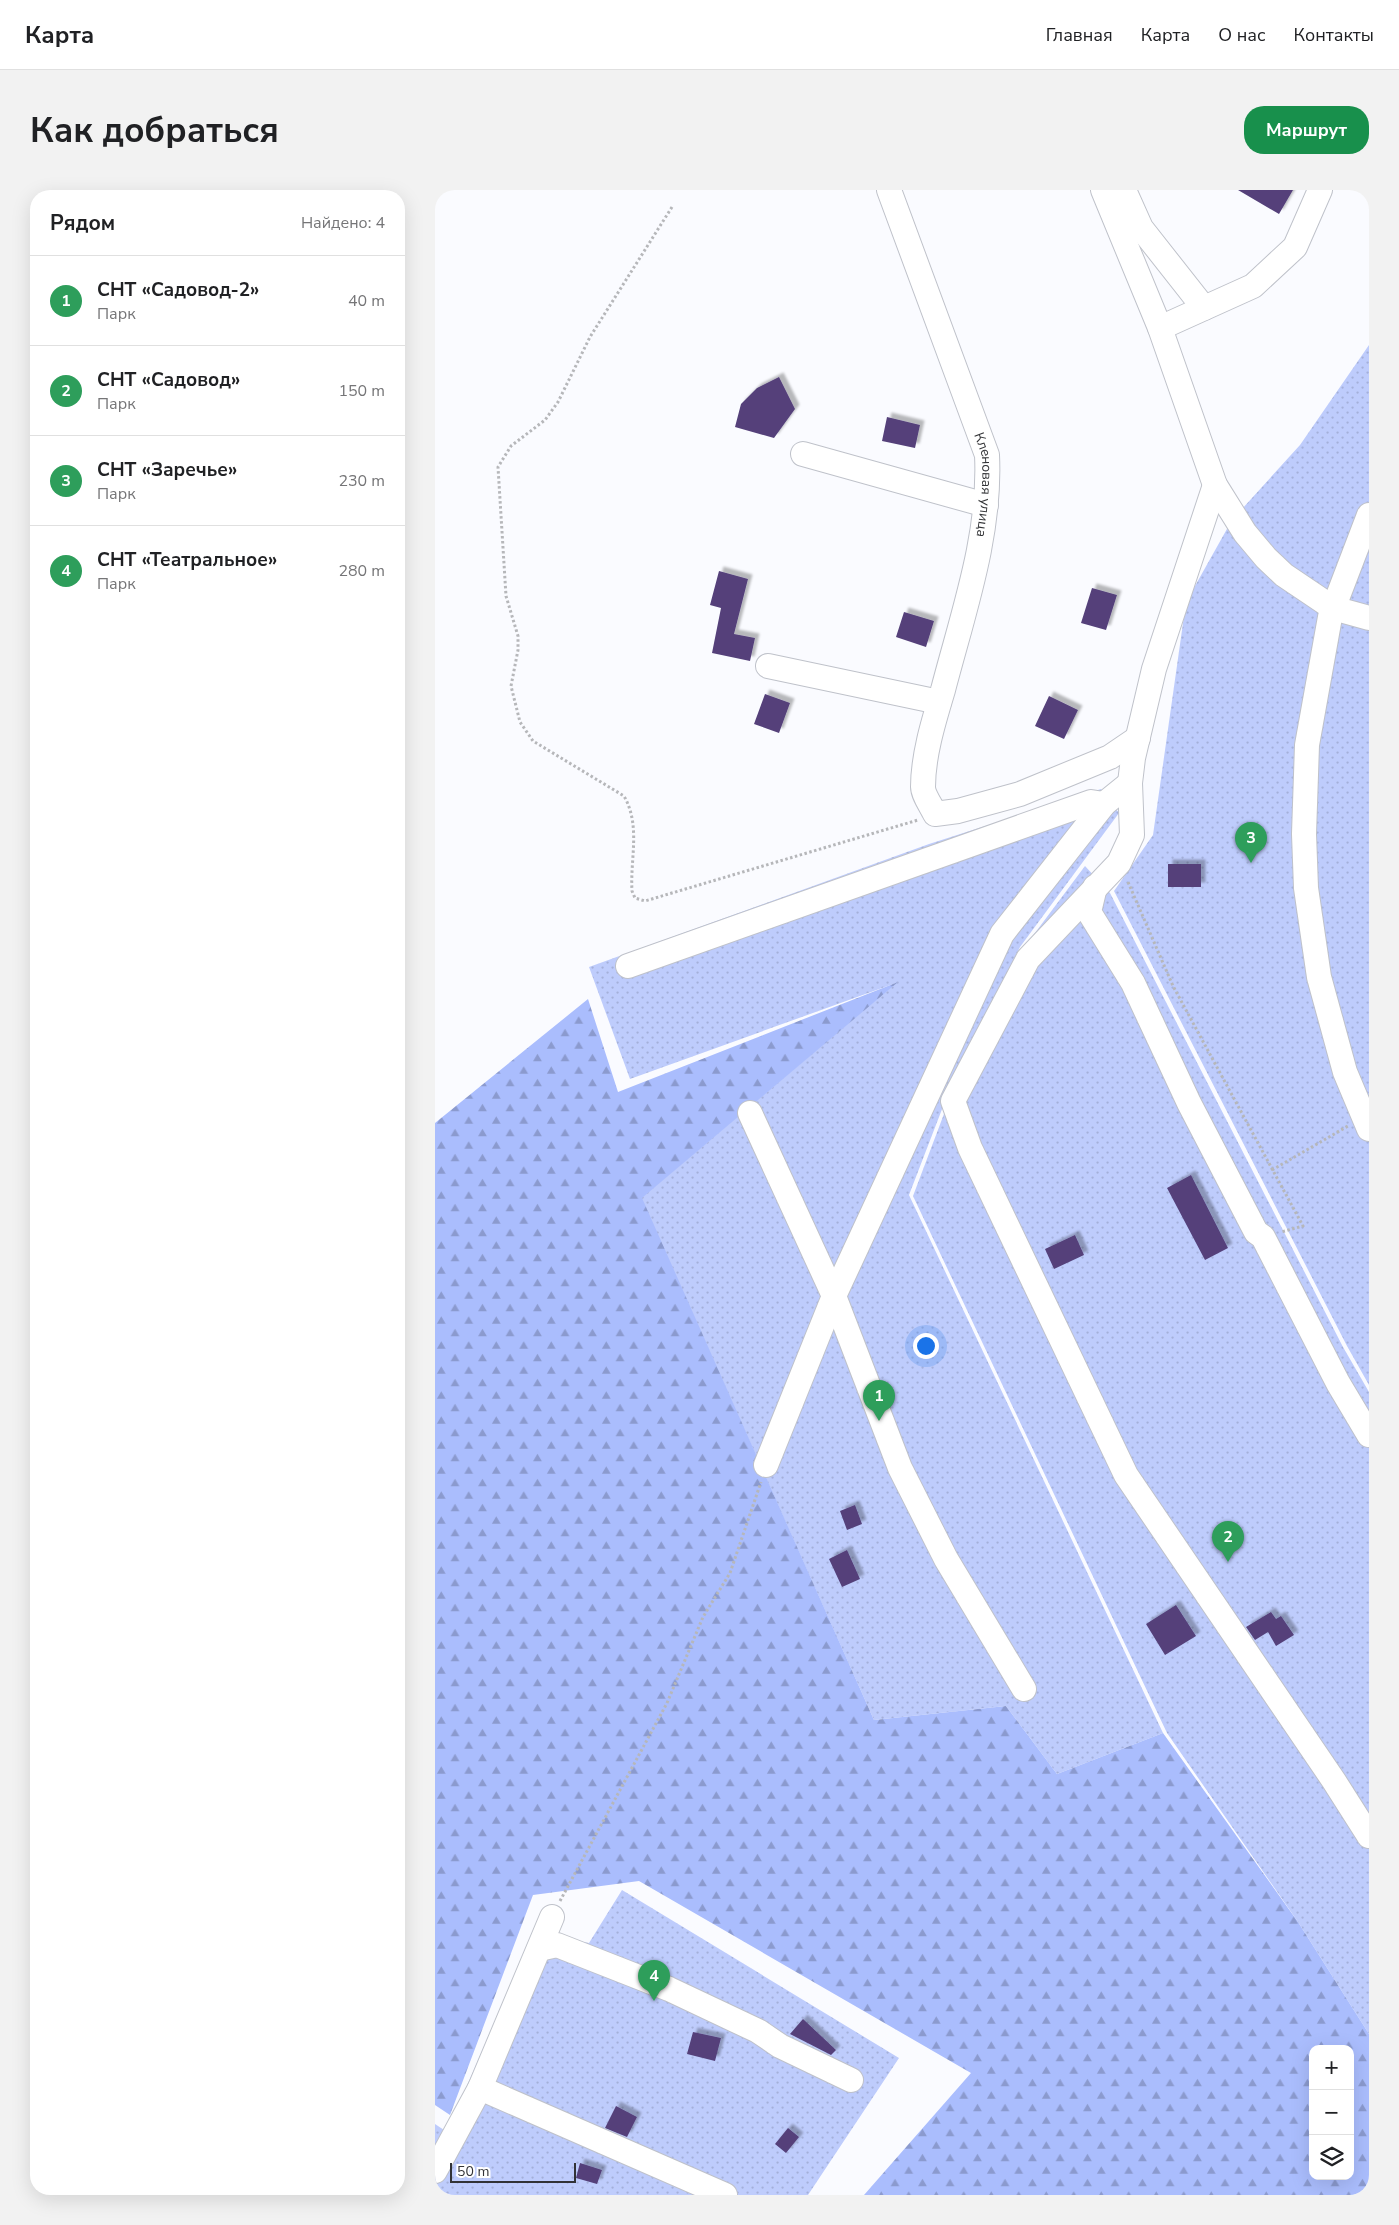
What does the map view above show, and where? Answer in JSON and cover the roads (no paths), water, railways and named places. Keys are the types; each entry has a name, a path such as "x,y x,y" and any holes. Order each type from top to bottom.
{"street":[{"name":"Кленовая улица","path":"889,190 987,455 989,484 981,546 939,702 928,749 923,789 935,814 958,811 1021,794 1110,757 1138,738"},
{"path":"1103,190 1160,328 1215,485 1245,533 1266,558 1284,575 1333,608 1369,618"},
{"path":"1124,190 1141,228 1204,308"},
{"path":"1160,328 1253,286 1295,246 1320,190"},
{"path":"803,454 986,505"},
{"path":"1215,485 1154,669 1130,783 1132,835 1119,863 1028,959 953,1101 970,1148 1126,1475 1335,1781 1369,1836"},
{"path":"1366,1123 1345,1072 1319,977 1306,888 1304,834 1307,745 1330,617 1369,515"},
{"path":"768,666 939,702"},
{"path":"767,1465 834,1296 1002,934 1104,804 1130,783"},
{"path":"628,966 1091,802 1104,804"},
{"path":"1096,886 1089,912 1133,983 1189,1103 1256,1232 1263,1237 1338,1383 1369,1436"},
{"path":"750,1114 834,1296 900,1468 946,1559 1024,1689"},
{"path":"435,2171 480,2088 553,1917"},
{"path":"539,1948 557,1945 669,1989 758,2031 780,2046 851,2080"},
{"path":"480,2088 725,2195"}],"place":[{"name":"СНТ «Заречье»","path":"1251,863"},
{"name":"СНТ «Садовод-2»","path":"879,1421"},
{"name":"СНТ «Садовод»","path":"1228,1562"},
{"name":"СНТ «Театральное»","path":"654,2001"}]}
